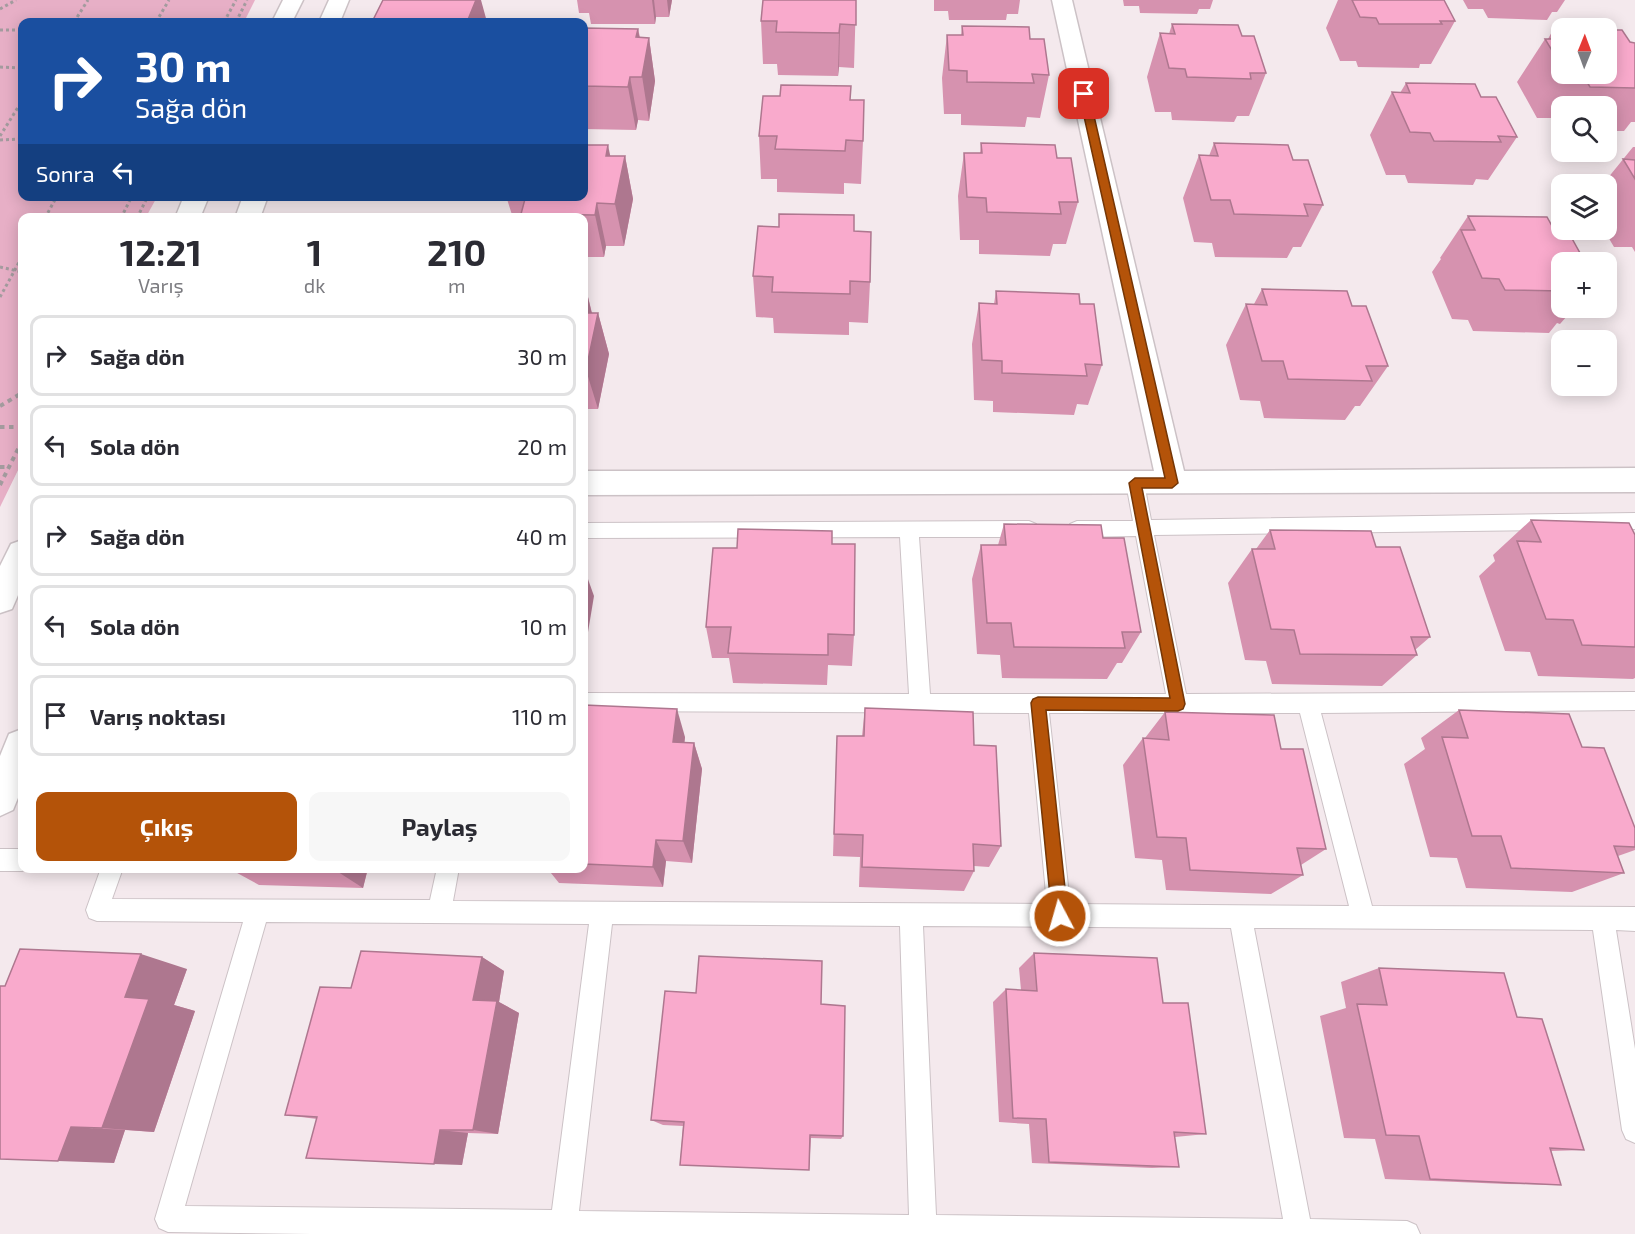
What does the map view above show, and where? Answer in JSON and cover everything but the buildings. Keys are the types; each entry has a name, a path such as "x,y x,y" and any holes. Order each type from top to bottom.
{"street":[{"path":"284,18 293,0"},
{"path":"332,18 339,0"},
{"path":"1062,0 1172,483"},
{"path":"588,483 1635,480"},
{"path":"0,599 18,561"},
{"path":"0,798 18,755"}],"lane":[{"path":"1135,483 1178,704"},
{"path":"588,530 1144,529 1635,521"},
{"path":"909,530 920,703"},
{"path":"588,702 1308,704 1635,701"},
{"path":"1038,703 1060,916"},
{"path":"1308,704 1363,917"},
{"path":"0,860 18,860"},
{"path":"110,873 97,910 1635,919"},
{"path":"439,913 447,873"},
{"path":"258,911 168,1219 293,1227 564,1224 1407,1234"},
{"path":"564,1224 602,913"},
{"path":"911,915 923,1228"},
{"path":"1240,917 1299,1232"},
{"path":"1603,919 1635,1130"}],"path":[{"path":"0,9 16,0"},
{"path":"77,18 88,0"},
{"path":"158,18 169,0"},
{"path":"226,18 236,0"},
{"path":"238,18 247,0"},
{"path":"0,30 18,30"},
{"path":"0,67 18,68"},
{"path":"18,108 0,138 18,139"},
{"path":"0,297 18,264"},
{"path":"0,267 18,271"},
{"path":"0,406 18,395"},
{"path":"0,427 18,427"},
{"path":"0,485 18,449"},
{"path":"0,467 9,467"}],"shaded area":[{"path":"0,0 255,0 246,18 18,18 18,201 155,201 148,213 18,213 18,470 0,507"}],"route":[{"path":"1060,916 1038,703 1178,704 1135,483 1172,483 1084,94"}]}
